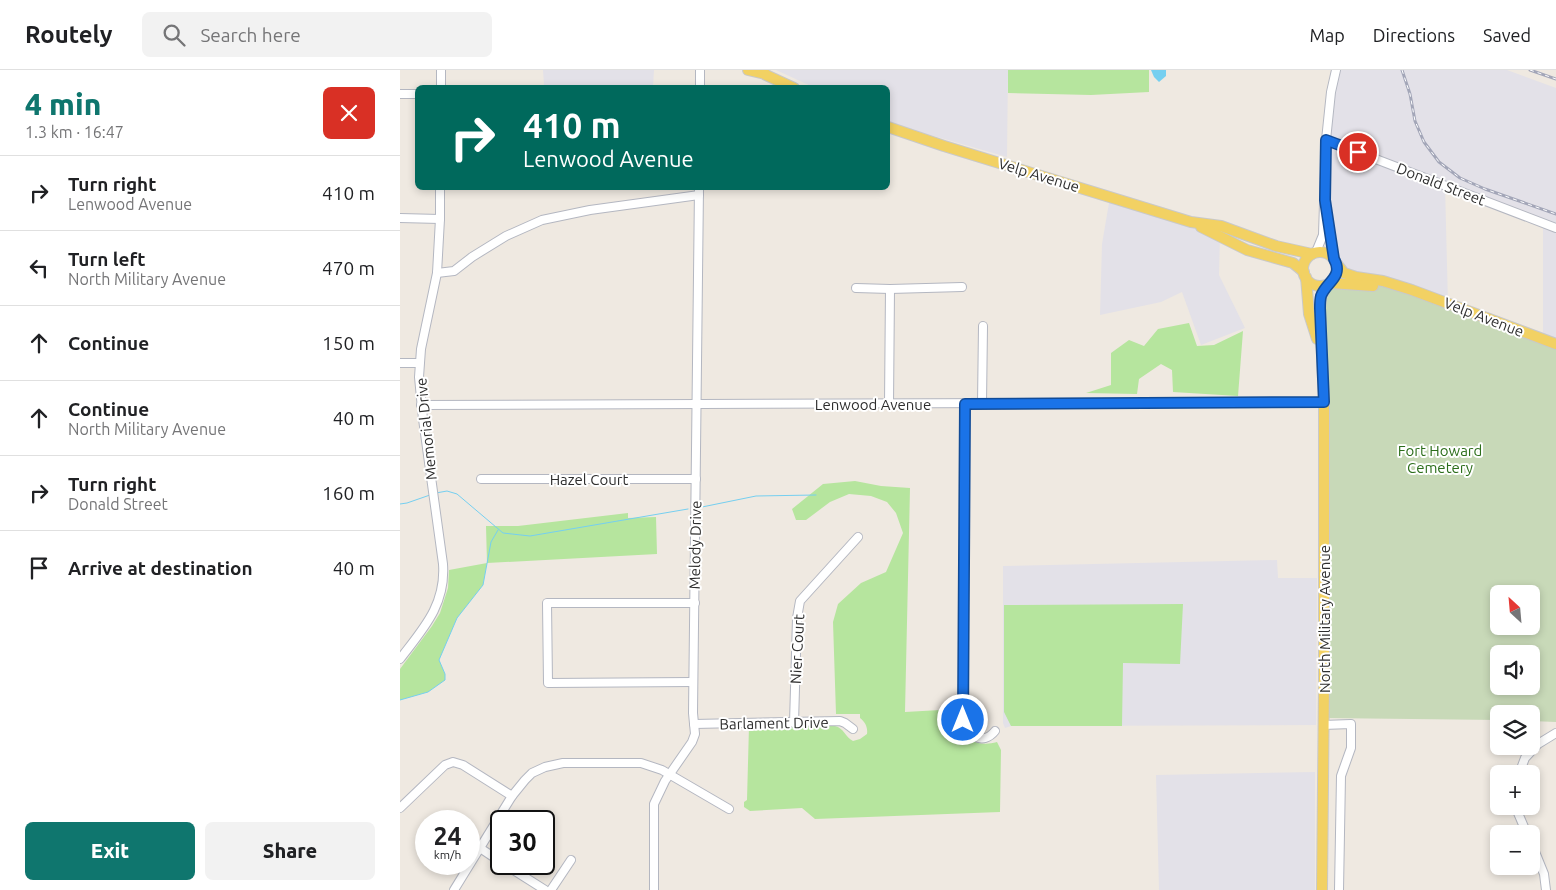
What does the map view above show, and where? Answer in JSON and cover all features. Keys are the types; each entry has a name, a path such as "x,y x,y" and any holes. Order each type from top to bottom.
{"main road":[{"path":"748,70 763,72 788,85"},
{"name":"Velp Avenue","path":"890,128 1191,222 1248,250 1293,263 1305,275"},
{"name":"Velp Avenue","path":"1191,222 1221,226 1276,246 1314,253"},
{"path":"1314,253 1326,253 1335,261 1336,275 1329,284 1314,285 1305,275 1305,265 1314,253"},
{"name":"Velp Avenue","path":"1335,261 1344,273 1412,290 1556,344"},
{"name":"North Military Avenue","path":"1305,275 1309,314 1321,349"},
{"name":"Velp Avenue","path":"1329,284 1382,286 1412,290"},
{"name":"North Military Avenue","path":"1322,890 1324,402 1320,308 1321,297 1329,284"}],"street":[{"path":"441,70 441,85"},
{"path":"700,70 700,85"},
{"path":"1314,253 1323,235 1326,140 1331,92 1336,70"},
{"path":"400,94 415,94"},
{"name":"Donald Street","path":"1326,140 1556,228"},
{"name":"Memorial Drive","path":"400,659 430,618 442,590 443,564 419,382 419,363 424,329 437,273 440,190"},
{"path":"437,273 454,270 506,236 542,220 699,191"},
{"name":"Melody Drive","path":"654,890 654,804 670,775 692,742 694,734 699,191"},
{"path":"1325,200 1335,261"},
{"path":"400,218 440,219"},
{"path":"856,288 962,287"},
{"path":"889,404 890,289"},
{"path":"982,404 983,326"},
{"path":"400,363 419,363"},
{"name":"Lenwood Avenue","path":"421,405 1324,402"},
{"path":"965,404 963,720 970,733 978,738 990,736 996,731"},
{"name":"Hazel Court","path":"481,479 696,479"},
{"name":"Nier Court","path":"794,723 797,618 800,601 858,537"},
{"path":"693,682 548,683 548,603 695,603"},
{"name":"Barlament Drive","path":"694,724 842,722 853,729"},
{"path":"1323,725 1351,724 1351,748 1341,776 1339,890"},
{"path":"1523,765 1527,756 1538,744 1556,733"},
{"path":"400,808 445,765 453,762 463,765 512,796"},
{"path":"490,855 480,848 512,796 532,773 552,765 641,763 670,775 729,809"},
{"path":"551,890 571,860"},
{"path":"1540,864 1544,874 1546,890"},
{"path":"454,890 463,875"},
{"path":"521,875 545,890"}],"shaded area":[{"path":"543,70 654,70 653,85 544,85"},
{"path":"776,70 1008,70 1007,157 890,122 890,85 809,85"},
{"path":"1336,70 1507,70 1556,88 1556,344 1543,339 1543,223 1445,185 1448,304 1356,277 1337,264 1325,200"},
{"path":"1110,197 1220,236 1219,275 1245,328 1201,345 1182,292 1161,302 1100,315 1102,244"},
{"path":"1277,560 1278,578 1317,578 1316,725 1011,726 1005,728 1003,723 1003,566"},
{"path":"1315,772 1315,890 1159,890 1156,775"}],"green space":[{"path":"1008,70 1149,70 1149,92 1091,95 1008,93"},
{"name":"Fort Howard Cemetery","path":"1331,283 1412,290 1556,344 1556,722 1540,721 1540,705 1490,705 1490,720 1324,718 1321,349 1327,285"},
{"path":"1189,323 1197,346 1214,345 1243,331 1238,396 1173,392 1172,370 1161,364 1139,379 1137,394 1086,393 1111,385 1111,353 1129,340 1144,346 1158,329"},
{"path":"855,481 881,486 910,488 905,712 958,709 960,726 968,738 988,744 997,742 1001,750 1000,812 815,819 802,808 750,811 744,807 744,802 747,800 749,726 835,726 853,741 867,734 867,727 860,718 860,714 836,714 833,622 838,604 861,583 886,572 903,533 896,513 887,502 871,496 849,494 830,502 806,520 796,520 792,509 823,484"},
{"path":"628,513 628,518 656,517 657,554 487,563 486,526 518,526"},
{"path":"487,563 483,585 457,618 439,660 445,674 445,680 428,692 400,700 400,669 440,613 448,588 449,570"},
{"path":"1183,604 1180,664 1123,663 1122,726 1011,726 1004,712 1004,605"}],"water":[{"path":"1151,70 1166,70 1166,76 1159,82"}],"waterway":[{"path":"436,493 447,491 457,494 503,533 530,536 688,509"},
{"path":"400,504 430,495"},
{"path":"702,507 756,496 816,495"},
{"path":"400,700 428,692 445,680 445,674 439,660 457,618 483,585 491,542 498,530"}],"railway":[{"path":"1402,70 1410,94 1415,121 1424,142 1439,162 1460,178 1485,189 1556,214"},
{"path":"1530,70 1556,79"}],"route":[{"path":"963,720 965,404 1324,402 1321,297 1327,285 1331,283 1336,275 1337,269 1325,200 1326,140 1358,152"}]}
